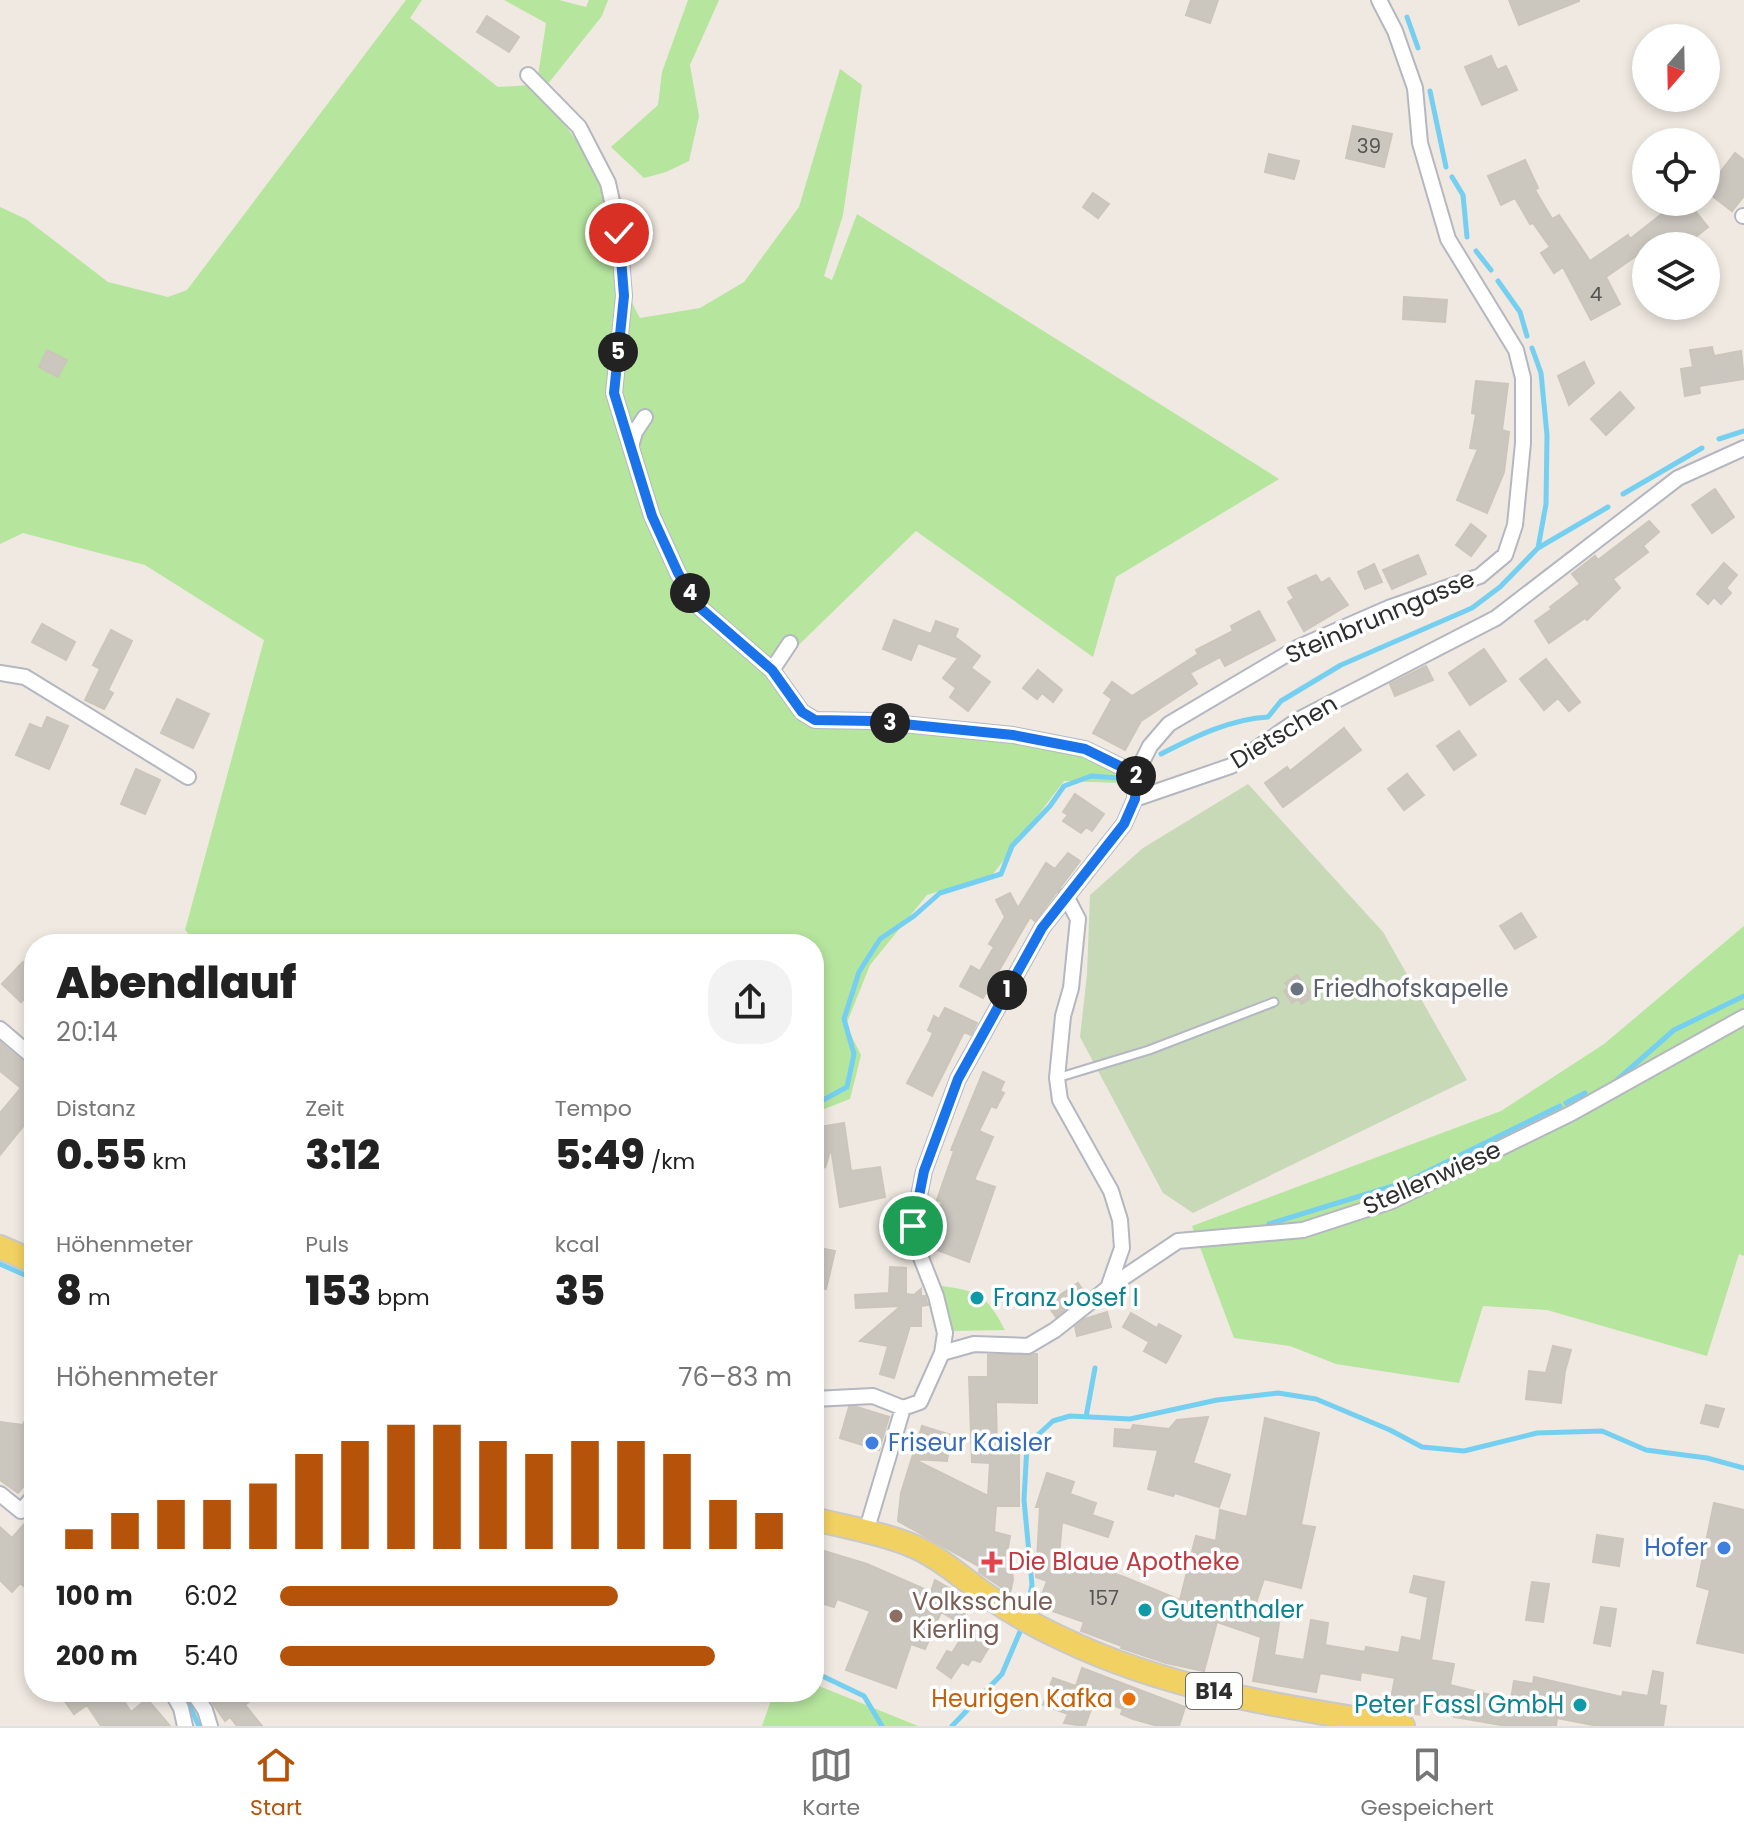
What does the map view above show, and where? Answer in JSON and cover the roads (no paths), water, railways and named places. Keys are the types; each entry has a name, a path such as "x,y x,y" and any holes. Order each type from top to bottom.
{"main road":[{"path":"0,1247 24,1258"},
{"name":"B14","path":"824,1522 909,1544 1025,1619 1064,1640 1108,1658 1246,1699 1403,1726"}],"street":[{"name":"Steinbrunngasse","path":"1135,799 1136,774 1150,746 1169,724 1299,647 1391,607 1480,576 1505,555 1515,525 1523,443 1523,378 1516,350 1448,239 1420,143 1415,88 1395,31 1379,0"},
{"path":"528,75 579,127 608,183 619,233 624,296 614,393 652,516 678,573 698,606 772,670 802,712 815,720 873,721 1013,735 1085,749 1136,774"},
{"path":"631,447 635,432 645,417"},
{"name":"Dietschen","path":"1135,799 1231,766 1298,720 1496,618 1678,478 1744,448"},
{"path":"772,670 790,643"},
{"path":"0,673 25,677 188,777"},
{"path":"824,1398 873,1396 903,1408 920,1402 942,1353 945,1333 913,1226 924,1171 958,1079 1042,928 1124,824 1135,799"},
{"path":"1066,896 1078,919 1057,1078 1060,1100 1111,1191 1120,1220 1122,1248 1108,1288"},
{"name":"Stellenwiese","path":"942,1353 974,1344 1028,1346 1178,1241 1303,1230 1392,1201 1572,1113 1744,1017"},
{"path":"0,1029 24,1049"},
{"path":"866,1532 903,1408"},
{"path":"0,1494 21,1511 24,1508"},
{"path":"178,1702 185,1726"},
{"path":"200,1702 210,1726"}],"lane":[{"path":"1057,1078 1149,1050 1274,1002"}],"waterway":[{"path":"1407,17 1418,48"},
{"path":"1430,91 1446,167"},
{"path":"1452,177 1463,195 1467,237"},
{"path":"1476,251 1491,270"},
{"path":"1498,281 1520,312 1527,336"},
{"path":"1161,754 1226,725 1268,717 1281,701 1341,665 1472,608 1500,587 1538,548 1546,504 1547,435 1541,373 1532,348"},
{"path":"1719,439 1744,431"},
{"path":"1623,494 1702,448"},
{"path":"1538,548 1608,507"},
{"path":"824,1100 847,1087 854,1054 844,1019 859,972 880,939 914,916 940,893 1001,874 1012,846 1050,806 1064,786 1091,776 1119,778"},
{"path":"1616,1081 1674,1030 1744,996"},
{"path":"1566,1103 1585,1093"},
{"path":"1269,1224 1406,1182 1560,1106"},
{"path":"0,1264 24,1275"},
{"path":"1086,1417 1095,1368"},
{"path":"1026,1614 1032,1585 1024,1500 1027,1445 1053,1421 1070,1416 1130,1419 1217,1400 1278,1393 1316,1399 1422,1447 1464,1451 1537,1433 1602,1431 1646,1450 1707,1458 1744,1468"},
{"path":"952,1726 1002,1674 1022,1627"},
{"path":"824,1677 864,1696 882,1726"},
{"path":"188,1702 199,1726"}],"place":[{"name":"Friedhofskapelle","path":"1297,989"},
{"name":"Franz Josef I","path":"977,1298"},
{"name":"Friseur Kaisler","path":"872,1443"},
{"name":"Hofer","path":"1724,1548"},
{"name":"Die Blaue Apotheke","path":"992,1562"},
{"name":"Gutenthaler","path":"1145,1610"},
{"name":"Volksschule Kierling","path":"896,1616"},
{"name":"Heurigen Kafka","path":"1129,1699"},
{"name":"Peter Fassl GmbH","path":"1580,1705"}]}
